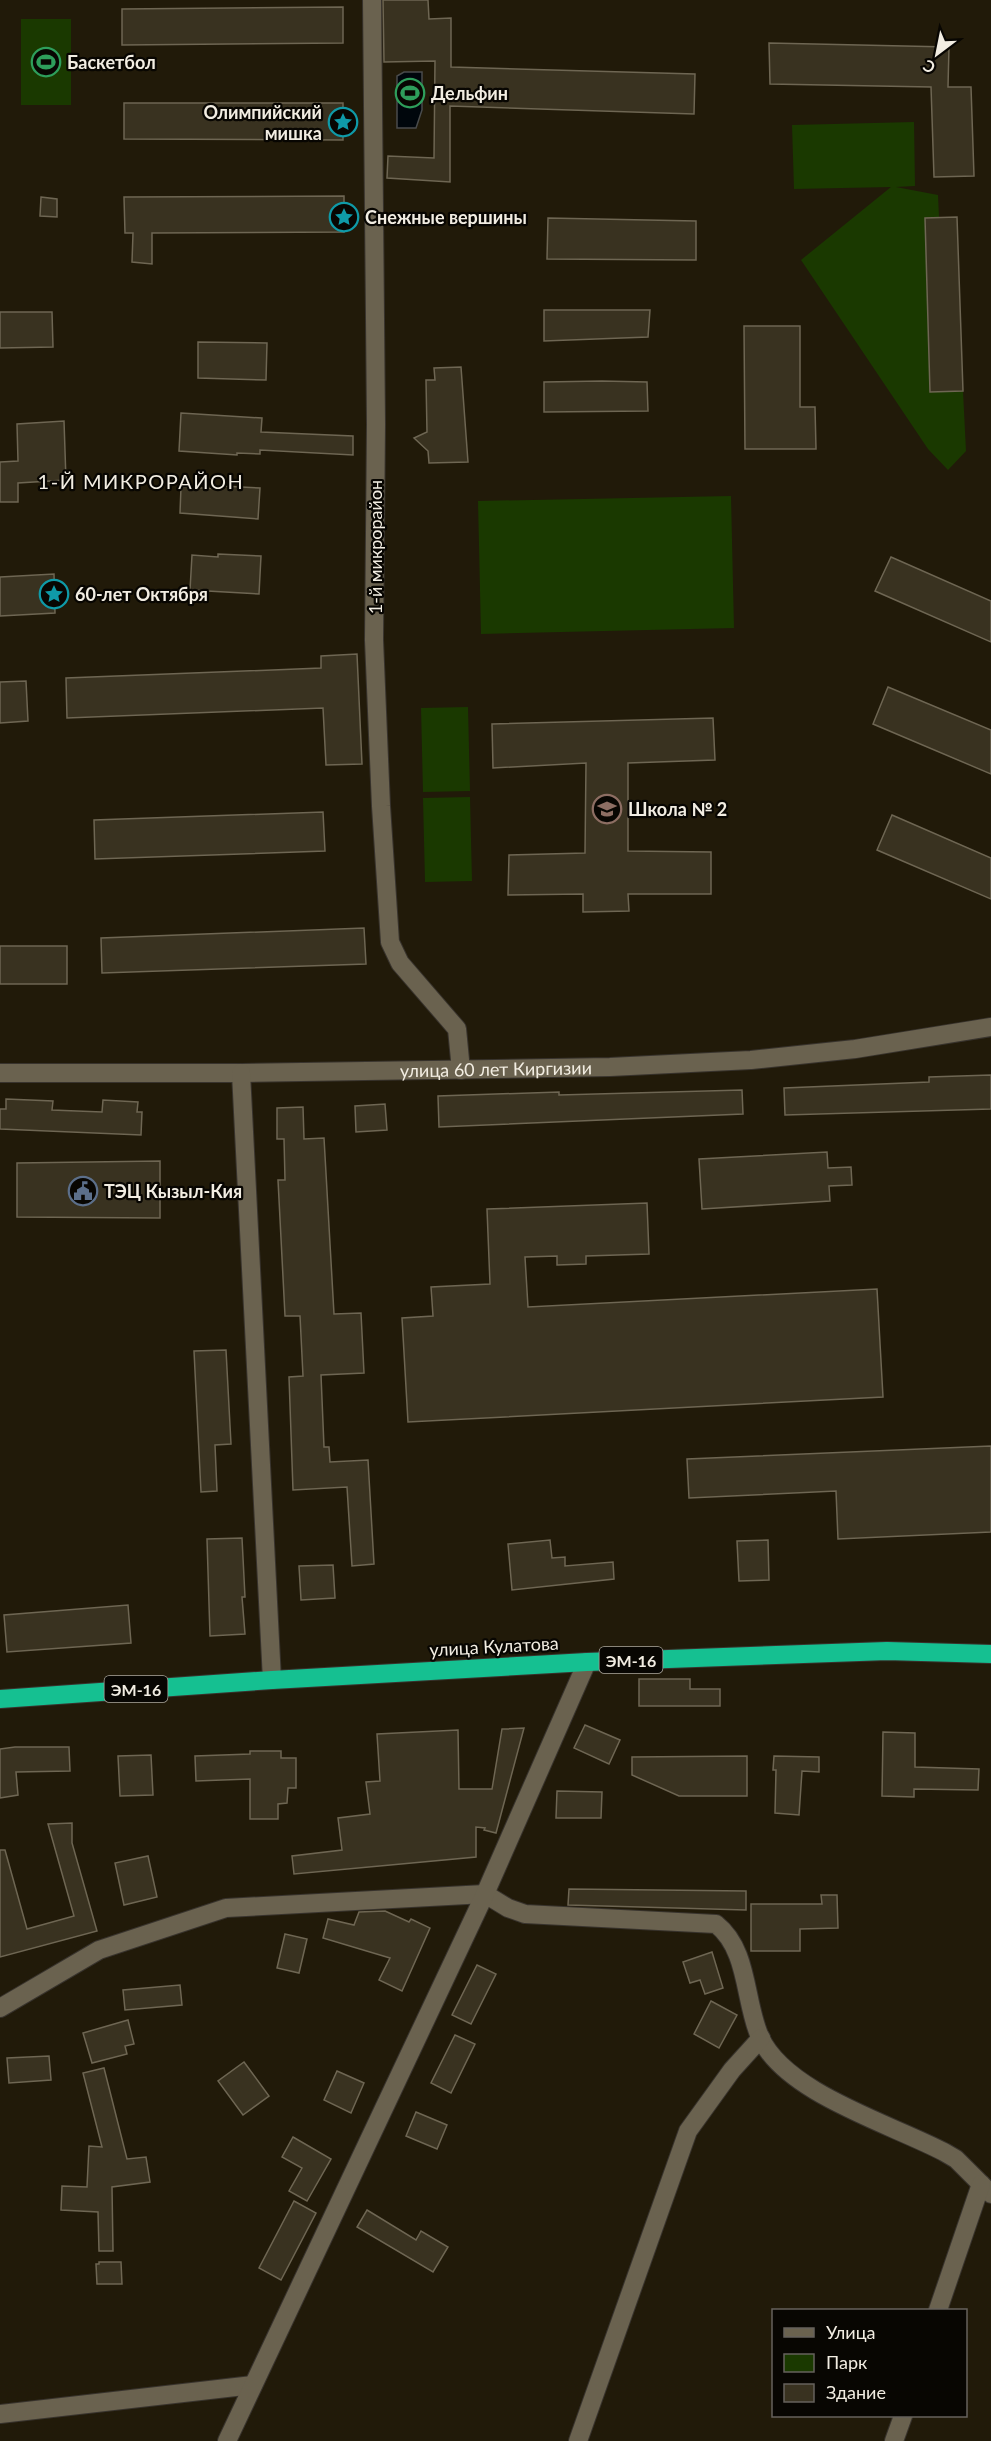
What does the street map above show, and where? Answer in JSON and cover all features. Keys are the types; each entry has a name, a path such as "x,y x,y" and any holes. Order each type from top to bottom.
{"highway":[{"name":"улица Кулатова","path":"0,1699 272,1680 587,1662 887,1651 991,1654"}],"street":[{"name":"1-й микрорайон","path":"372,0 376,423 374,640 390,942 400,963 457,1029 461,1070"},
{"name":"улица 60 лет Киргизии","path":"0,1073 241,1073 610,1067 751,1059 855,1049 991,1027"},
{"path":"241,1073 272,1680"},
{"path":"227,2441 485,1894 587,1662"},
{"path":"0,2008 99,1950 226,1908 485,1894 508,1908 525,1914 716,1924 733,1941 760,2038 781,2066 802,2084 956,2159 986,2189 938,2309"},
{"path":"578,2441 688,2131 732,2070 760,2038"},
{"path":"0,2414 253,2385"},
{"path":"894,2441 902,2417"}],"green space":[{"name":"Баскетбол","path":"21,19 71,19 71,105 21,105"},
{"path":"914,122 915,186 896,187 938,195 939,217 925,218 930,392 963,391 966,451 948,470 928,449 801,260 891,187 794,189 792,125"},
{"path":"731,496 734,628 481,634 478,501"},
{"path":"468,707 470,791 423,792 421,708"},
{"path":"470,797 472,881 425,882 423,798"}],"shaded area":[{"name":"Дельфин","path":"404,72 422,72 422,110 416,128 397,128 397,76"}],"building":[{"path":"383,0 428,0 429,19 451,18 451,67 695,74 694,114 450,106 450,182 387,178 388,156 434,158 435,61 384,62"},
{"path":"343,7 343,43 122,45 122,9"},
{"path":"769,43 949,47 948,87 971,87 974,176 934,177 931,87 770,84"},
{"path":"124,103 343,103 343,140 124,139"},
{"path":"344,196 344,232 152,233 152,264 132,262 133,233 125,233 124,197"},
{"path":"41,197 57,199 57,217 40,216"},
{"path":"957,217 963,391 930,392 925,218"},
{"path":"548,218 696,221 696,260 547,259"},
{"path":"544,310 650,310 648,337 544,341"},
{"path":"0,312 52,312 53,347 0,348"},
{"path":"744,326 800,326 800,407 815,407 816,449 745,449"},
{"path":"198,342 267,343 266,380 198,378"},
{"path":"461,367 468,462 429,463 428,451 414,438 427,432 426,380 435,380 434,368"},
{"path":"544,382 647,382 648,411 544,412"},
{"path":"181,413 262,418 261,432 353,436 353,455 260,450 260,454 237,453 237,455 179,451"},
{"path":"64,421 66,480 18,483 18,502 0,502 0,462 18,461 17,424"},
{"path":"221,486 260,488 258,519 180,513 181,487 221,489"},
{"path":"218,554 261,556 259,594 190,590 192,555 218,557"},
{"path":"891,557 991,601 991,642 875,591"},
{"path":"54,574 55,613 0,616 0,577"},
{"path":"357,654 362,764 326,765 323,708 67,718 66,678 321,668 321,656"},
{"path":"26,681 28,721 0,723 0,682"},
{"path":"888,687 991,730 991,774 873,724"},
{"name":"Школа № 2","path":"713,718 715,760 628,763 628,851 711,852 711,894 628,894 629,911 583,912 583,894 508,895 509,855 585,853 586,763 493,768 492,724"},
{"path":"323,812 325,851 95,859 94,820"},
{"path":"892,815 991,858 991,899 877,850"},
{"path":"364,928 366,964 102,973 101,938"},
{"path":"0,946 67,946 67,984 0,984"},
{"path":"991,1075 991,1109 785,1115 784,1088 929,1082 929,1077"},
{"path":"742,1090 743,1114 439,1127 438,1096"},
{"path":"6,1099 53,1101 52,1110 102,1112 103,1100 138,1102 137,1112 142,1112 141,1135 0,1129 0,1109 6,1109"},
{"path":"385,1104 387,1130 356,1132 355,1106"},
{"path":"303,1107 304,1139 324,1138 334,1314 361,1313 364,1373 321,1375 324,1447 329,1447 330,1462 368,1460 374,1564 352,1566 347,1487 293,1490 289,1377 303,1376 300,1316 285,1316 278,1180 285,1180 284,1139 277,1139 277,1108"},
{"path":"827,1152 828,1168 851,1167 852,1185 829,1186 830,1201 702,1209 699,1159"},
{"path":"160,1161 160,1218 17,1217 17,1163"},
{"path":"647,1203 649,1254 586,1256 586,1264 557,1265 557,1256 525,1257 528,1307 877,1289 883,1397 408,1422 402,1318 433,1316 431,1287 490,1284 487,1209"},
{"path":"226,1350 231,1444 215,1445 217,1491 201,1492 194,1351"},
{"path":"991,1446 991,1532 838,1539 836,1491 689,1498 687,1459"},
{"path":"242,1538 245,1597 242,1597 245,1634 210,1636 207,1539"},
{"path":"550,1540 552,1558 565,1557 565,1566 613,1562 614,1579 512,1590 508,1544"},
{"path":"768,1540 769,1580 739,1581 737,1541"},
{"path":"333,1565 335,1598 301,1600 299,1566"},
{"path":"128,1605 131,1643 7,1652 4,1615"},
{"path":"639,1679 690,1679 690,1689 720,1689 720,1706 639,1706"},
{"path":"585,1725 620,1740 609,1764 574,1748"},
{"path":"524,1728 496,1833 476,1827 476,1857 294,1874 292,1856 342,1850 338,1818 370,1814 366,1782 380,1781 377,1734 458,1730 459,1789 492,1789 502,1729"},
{"path":"883,1732 915,1733 915,1767 979,1769 978,1790 914,1789 914,1797 882,1796"},
{"path":"69,1747 70,1771 16,1772 18,1795 0,1798 0,1749"},
{"path":"250,1751 281,1751 281,1758 296,1758 296,1788 288,1788 287,1803 278,1804 278,1819 250,1819 250,1779 196,1781 195,1756 250,1754"},
{"path":"151,1755 153,1795 120,1796 118,1756"},
{"path":"747,1756 747,1796 679,1796 632,1775 632,1757"},
{"path":"774,1756 819,1757 819,1772 802,1771 799,1815 775,1813"},
{"path":"557,1791 602,1792 601,1818 556,1818"},
{"path":"72,1823 72,1843 97,1931 0,1957 0,1850 5,1850 27,1929 74,1916 48,1824"},
{"path":"148,1856 157,1897 124,1905 115,1863"},
{"path":"569,1889 746,1891 746,1910 568,1905"},
{"path":"821,1895 837,1895 838,1928 800,1929 800,1951 751,1951 751,1904 822,1904"},
{"path":"385,1911 409,1922 411,1919 430,1928 402,1991 379,1980 390,1958 323,1938 328,1919 354,1925 359,1912"},
{"path":"285,1934 307,1939 299,1973 277,1968"},
{"path":"712,1952 723,1988 705,1994 700,1980 690,1983 683,1962"},
{"path":"477,1965 496,1974 471,2024 452,2015"},
{"path":"180,1985 182,2005 125,2010 123,1990"},
{"path":"711,2001 737,2015 719,2048 694,2034"},
{"path":"128,2020 134,2044 125,2046 127,2054 92,2063 83,2033"},
{"path":"455,2035 475,2044 451,2093 431,2083"},
{"path":"49,2056 51,2080 9,2083 7,2058"},
{"path":"244,2062 269,2096 243,2115 218,2081"},
{"path":"104,2068 127,2159 146,2157 150,2182 112,2187 113,2251 99,2251 98,2212 61,2210 62,2186 87,2187 89,2146 102,2147 83,2073"},
{"path":"337,2071 364,2083 351,2113 324,2100"},
{"path":"416,2112 447,2125 437,2149 406,2136"},
{"path":"293,2137 331,2159 307,2201 289,2191 302,2168 282,2157"},
{"path":"294,2201 316,2213 281,2280 259,2268"},
{"path":"367,2210 416,2240 421,2231 448,2247 433,2272 357,2227"},
{"path":"121,2262 122,2284 97,2284 96,2264"}],"place":[{"name":"Баскетбол","path":"46,62"},
{"name":"Дельфин","path":"410,93"},
{"name":"Олимпийский мишка","path":"343,122"},
{"name":"Снежные вершины","path":"344,217"},
{"name":"60-лет Октября","path":"54,594"},
{"name":"Школа № 2","path":"607,809"},
{"name":"ТЭЦ Кызыл-Кия","path":"83,1191"}],"district":[{"name":"1-Й МИКРОРАЙОН","path":"141,481"}]}
